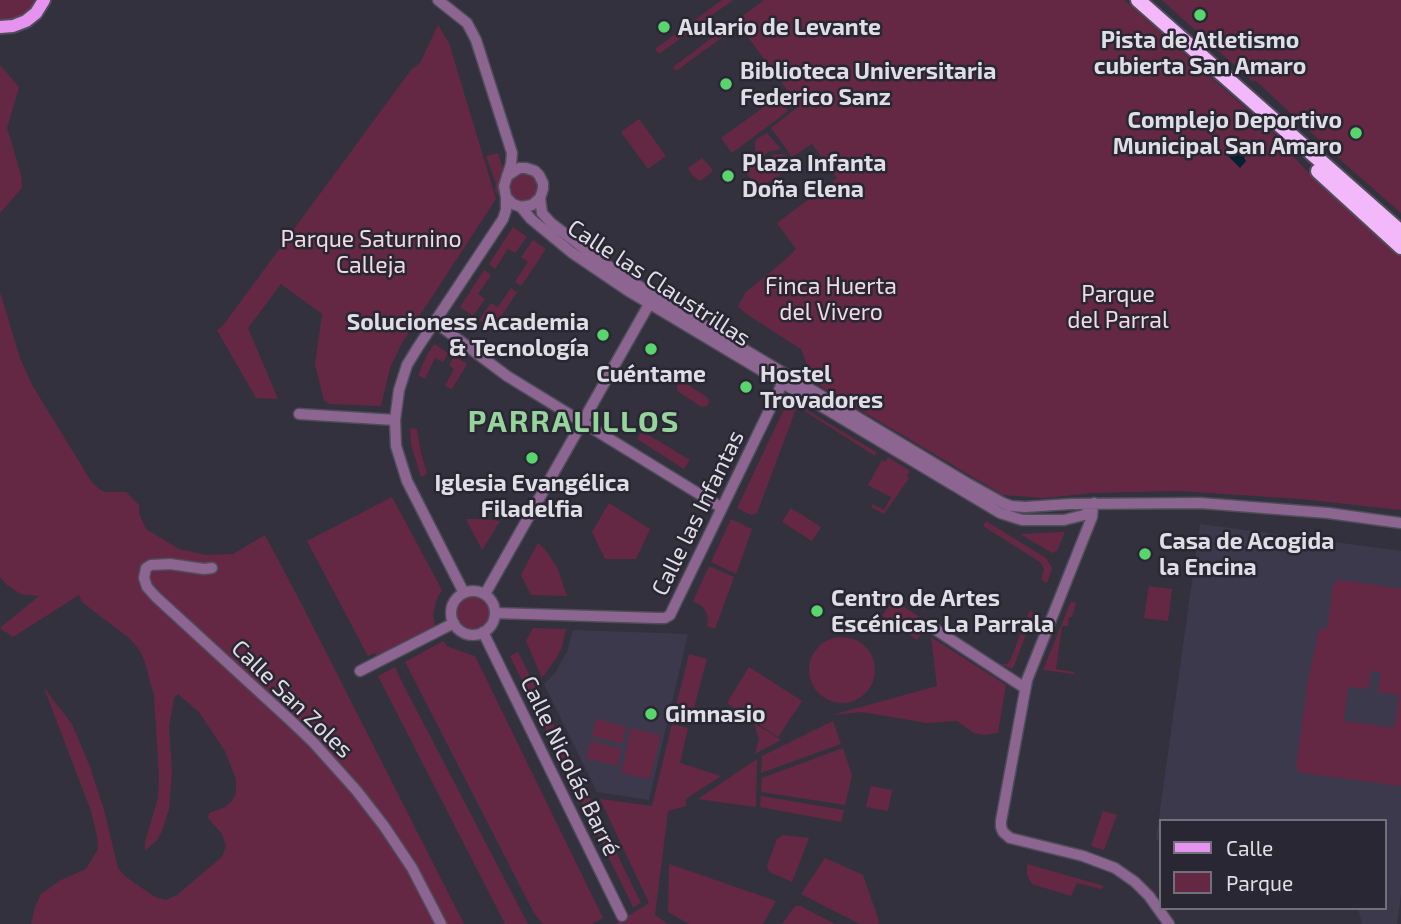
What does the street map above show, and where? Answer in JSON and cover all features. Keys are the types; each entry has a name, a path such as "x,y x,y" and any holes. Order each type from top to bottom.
{"highway":[{"path":"1138,0 1401,232"},
{"path":"1291,136 1304,157 1401,247"}],"main road":[{"path":"0,27 26,21 36,13 44,0"}],"street":[{"path":"438,0 459,16 473,32 512,153 524,168"},
{"path":"464,593 407,481 396,446 395,419 399,390 407,365 503,219 506,210 504,186 512,153"},
{"path":"503,219 521,207 532,205 540,198 543,189 541,179 535,171 524,168 515,170 508,176"},
{"path":"506,197 521,207"},
{"name":"Calle las Claustrillas","path":"540,198 542,213 551,223 653,302 683,318 698,322 784,379"},
{"name":"Calle las Claustrillas","path":"521,207 531,219 571,252 784,379"},
{"path":"485,594 652,300"},
{"path":"435,321 507,376 722,508"},
{"path":"784,379 835,404 993,499 1011,506 1200,503 1328,513 1401,523"},
{"path":"784,379 1007,517 1033,521 1070,519 1084,515 1094,503"},
{"name":"Calle las Infantas","path":"495,613 666,618 670,615 784,379"},
{"path":"299,414 395,419"},
{"path":"921,455 925,468"},
{"path":"925,468 930,466 953,480 967,483"},
{"path":"1094,503 1092,517 1025,688 1001,821 1003,832 1010,838 1083,856 1115,868 1149,896 1169,924"},
{"path":"1070,519 1080,527 1083,538"},
{"name":"Calle San Zoles","path":"212,568 151,565 144,572 145,583 156,597 313,742 356,790 412,868 441,924"},
{"path":"475,591 485,594 491,600 495,613 492,624 483,632 467,634 454,623 452,612 455,601 464,593 475,591"},
{"path":"360,671 454,623"},
{"path":"933,628 1025,688"},
{"name":"Calle Nicolás Barré","path":"483,632 622,916"}],"shaded area":[{"path":"1200,524 1401,551 1401,894 1397,924 1362,924 1358,910 1387,910 1387,819 1160,819 1160,842 1156,839"},
{"path":"573,630 688,634 649,800 597,792 544,684 556,672 567,652"}],"green space":[{"path":"0,0 41,0 25,18 0,23"},
{"path":"722,0 733,0 659,54 655,49"},
{"name":"Parque del Parral","path":"764,0 1124,0 1280,139 1308,172 1401,255 1401,510 1301,499 1179,491 1093,493 1044,498 1003,495 805,377 807,365 801,349 738,306 746,292 796,249 777,223 837,178 812,144 792,157 771,128 799,106 736,21"},
{"name":"Complejo Deportivo Municipal San Amaro","path":"1162,0 1401,0 1401,213 1255,80 1253,82"},
{"name":"Parque Saturnino Calleja","path":"438,25 449,43 496,199 403,341 390,368 381,406 330,404 324,401 315,364 322,314 281,284 248,328 278,399 256,398 217,330 222,327 411,70 420,63"},
{"path":"720,32 724,36 676,71 673,67"},
{"path":"0,65 19,87 7,128 21,175 22,188 0,213"},
{"path":"778,97 788,111 732,153 721,138"},
{"path":"639,119 666,156 648,169 621,132"},
{"path":"767,133 781,149 760,157 755,151 755,142"},
{"path":"498,153 504,173 499,184 499,195 495,191 496,184 486,156"},
{"path":"780,154 788,159 790,168 759,189 743,169 748,163 764,163 773,155"},
{"path":"702,158 712,172 700,181 688,168"},
{"path":"524,174 534,178 538,188 534,198 524,202 514,198 510,188 514,178"},
{"path":"513,227 527,237 515,253 508,249 495,269 489,264"},
{"path":"533,240 546,249 521,286 515,282 528,262 521,257"},
{"path":"484,270 491,275 478,294 485,299 473,316 460,307"},
{"path":"511,288 517,292 493,329 479,320 491,303 498,307"},
{"path":"0,292 20,358 32,385 91,481 99,489 105,492 126,492 139,505 139,513 146,529 179,549 206,555 233,554 265,535 464,924 31,924 41,894 61,880 86,869 98,849 91,811 44,688 72,724 90,767 118,868 126,877 155,897 166,900 177,895 222,857 226,846 222,834 208,818 209,813 231,802 236,794 236,779 225,751 199,712 178,694 174,698 169,727 172,770 169,809 157,840 145,851 145,842 158,798 159,777 154,696 139,649 129,638 82,602 79,595 13,637 0,628 39,596 21,594 0,577"},
{"path":"434,344 448,353 443,362 435,358 425,379 418,375"},
{"path":"454,356 467,364 452,389 445,386 454,369 449,365"},
{"path":"680,382 708,398 707,406 702,407 677,391 677,384"},
{"path":"788,401 792,401 876,452 875,456 797,406 757,513 751,515 737,508"},
{"path":"410,428 417,429 427,474 421,477 411,444"},
{"path":"642,431 690,460 684,469 637,439"},
{"path":"888,457 910,471 907,476 909,478 884,514 871,507 873,504 884,510 891,497 868,485 882,460 885,462"},
{"path":"392,497 442,590 433,614 435,626 377,656 375,653 368,656 307,541"},
{"path":"609,503 650,529 636,559 605,559 592,532"},
{"path":"791,508 821,527 812,541 782,522"},
{"path":"466,519 500,521 482,550"},
{"path":"731,519 752,529 736,574 711,562"},
{"path":"986,521 1046,558 1052,568 1047,583 1041,580 1044,569 1040,562 983,526"},
{"path":"1065,532 1057,551 1052,553 1020,534"},
{"path":"538,543 557,567 567,596 531,595 521,575"},
{"path":"709,566 734,577 715,629 707,626 708,617 705,610 693,601"},
{"path":"1336,581 1401,589 1401,786 1302,773 1296,766 1308,681 1319,629 1327,629 1333,585","holes":["1371,671 1381,673 1378,692 1399,695 1394,728 1344,721 1348,687 1368,689"]},
{"path":"1149,586 1172,589 1168,621 1144,618"},
{"path":"473,596 485,601 490,613 485,625 473,630 461,625 456,613 461,601"},
{"path":"893,600 929,623 917,640 882,616"},
{"path":"1071,601 1076,603 1068,626 1062,626 1056,669 1074,674 1043,670"},
{"path":"1030,610 1034,613 1012,669 1001,664 1010,661"},
{"path":"533,628 566,629 557,657 542,678 526,641"},
{"path":"848,637 866,646 873,657 873,683 866,694 855,701 836,703 818,694 811,683 809,664 818,646 829,639"},
{"path":"931,637 1006,685 998,733 974,733 957,721 927,723 862,712 832,715 937,686"},
{"path":"443,641 447,646 475,656 603,918 592,924 543,924 534,913 405,662"},
{"path":"518,652 641,903 633,907 510,656"},
{"path":"689,654 707,659 690,723 673,718"},
{"path":"395,667 528,924 505,924 378,676"},
{"path":"749,667 802,701 778,737 727,703"},
{"path":"596,719 626,727 622,744 592,736"},
{"path":"833,721 841,744 761,773 762,756"},
{"path":"754,723 781,740 755,754 759,739"},
{"path":"672,724 688,728 680,763 721,776 686,799 686,806 668,811 655,915 668,924 615,924 649,903 600,799 652,806"},
{"path":"631,728 661,735 650,779 621,773"},
{"path":"591,741 621,749 617,766 586,758"},
{"path":"843,748 852,776 845,805 761,792 762,778"},
{"path":"757,759 756,807 698,799"},
{"path":"871,786 892,790 888,811 866,807"},
{"path":"761,796 844,810 841,822 760,807"},
{"path":"1103,811 1117,815 1104,850 1091,846"},
{"path":"783,835 809,838 792,882 770,872 767,866 777,839"},
{"path":"825,858 863,875 878,924 860,924 801,894"},
{"path":"669,864 776,901 763,924 689,924 668,912"},
{"path":"1027,864 1104,886 1101,889 1077,883 1071,896 1032,884 1027,875"},
{"path":"795,906 800,906 835,924 782,924"}],"water":[{"path":"1243,139 1253,148 1240,168 1224,152 1230,145 1233,148"}],"place":[{"name":"Pista de Atletismo cubierta San Amaro","path":"1200,15"},
{"name":"Aulario de Levante","path":"664,27"},
{"name":"Biblioteca Universitaria Federico Sanz","path":"726,84"},
{"name":"Complejo Deportivo Municipal San Amaro","path":"1356,133"},
{"name":"Plaza Infanta Doña Elena","path":"728,176"},
{"name":"Solucioness Academia & Tecnología","path":"603,335"},
{"name":"Cuéntame","path":"651,349"},
{"name":"Hostel Trovadores","path":"746,387"},
{"name":"Iglesia Evangélica Filadelfia","path":"532,458"},
{"name":"Casa de Acogida la Encina","path":"1145,554"},
{"name":"Centro de Artes Escénicas La Parrala","path":"817,611"},
{"name":"Gimnasio","path":"651,714"}],"district":[{"name":"PARRALILLOS","path":"574,422"}],"park label":[{"name":"Finca Huerta del Vivero","path":"831,299"}]}
